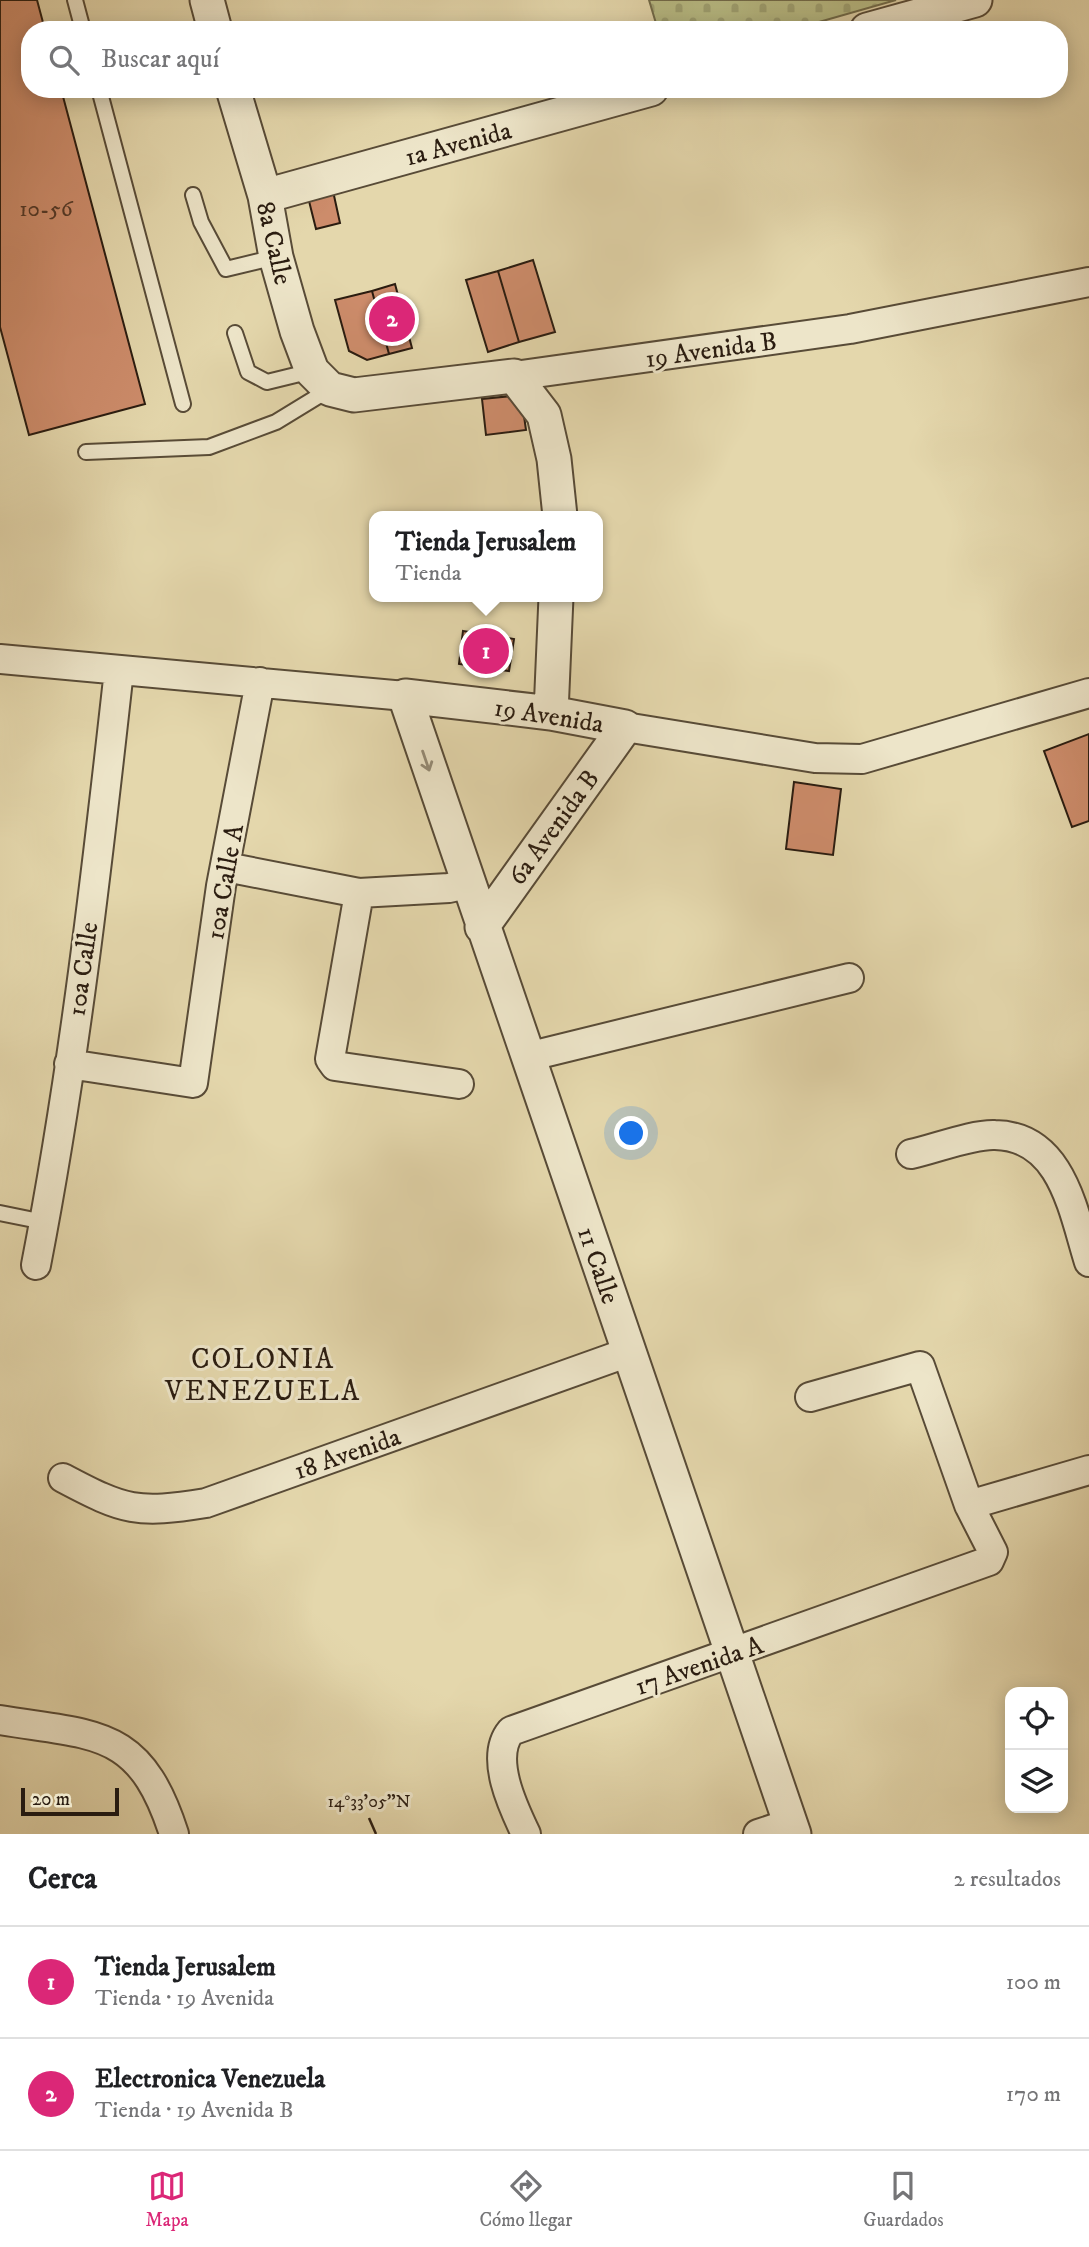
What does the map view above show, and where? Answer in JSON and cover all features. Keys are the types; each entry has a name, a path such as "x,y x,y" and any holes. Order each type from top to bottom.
{"street":[{"path":"207,0 213,21"},
{"path":"899,21 975,0"},
{"name":"8a Calle","path":"236,98 265,196 276,257 297,331 321,380"},
{"name":"1a Avenida","path":"265,196 619,98"},
{"name":"19 Avenida B","path":"321,380 354,395 514,376 850,329 1089,282"},
{"path":"514,376 544,415 554,459 559,511"},
{"path":"551,713 556,602"},
{"name":"19 Avenida","path":"1,663 260,682 551,713 815,758 862,759 1089,693"},
{"name":"10a Calle","path":"36,1265 69,1064 103,822 120,670"},
{"name":"10a Calle A","path":"69,1064 193,1083 226,867 260,682"},
{"name":"11 Calle","path":"405,696 792,1829"},
{"name":"6a Avenida B","path":"482,927 625,727"},
{"path":"226,867 359,893 449,888 467,884"},
{"path":"359,893 331,1063 458,1084"},
{"path":"527,1057 849,978"},
{"path":"911,1154 994,1135 1022,1140 1051,1159 1067,1194 1089,1262"},
{"name":"18 Avenida","path":"63,1478 106,1501 133,1509 156,1511 206,1503 629,1352"},
{"path":"810,1397 918,1364 970,1505 1089,1470"},
{"name":"17 Avenida A","path":"526,1834 503,1772 504,1740 511,1731 989,1561 993,1552 970,1505"},
{"path":"0,1720 97,1737 131,1754 155,1784 174,1834"},
{"path":"758,1834 792,1829"}],"lane":[{"path":"75,0 81,21"},
{"path":"101,98 183,404"},
{"path":"193,195 205,231 226,269 276,257"},
{"path":"235,333 248,372 267,382 321,380"},
{"path":"86,452 209,447 276,422 321,380"},
{"path":"0,1213 44,1222"}],"green space":[{"path":"649,0 896,0 822,21 655,21"}],"building":[{"path":"0,0 37,0 43,21 21,21 21,98 63,98 145,404 29,435 0,327"},
{"path":"333,191 340,223 316,229 308,197"},
{"path":"533,260 555,332 519,342 498,271"},
{"path":"498,271 519,342 488,352 466,280"},
{"path":"395,284 412,348 389,354 372,291"},
{"path":"372,291 389,354 367,360 349,351 335,300"},
{"path":"521,395 526,430 486,435 482,399"},
{"path":"463,631 514,639 509,671 459,664"},
{"path":"1089,734 1089,821 1072,827 1044,751"},
{"path":"794,782 841,789 833,855 786,849"}],"place":[{"name":"Electronica Venezuela","path":"392,319"},
{"name":"Tienda Jerusalem","path":"486,651"}],"district":[{"name":"COLONIA VENEZUELA","path":"263,1374"}]}
